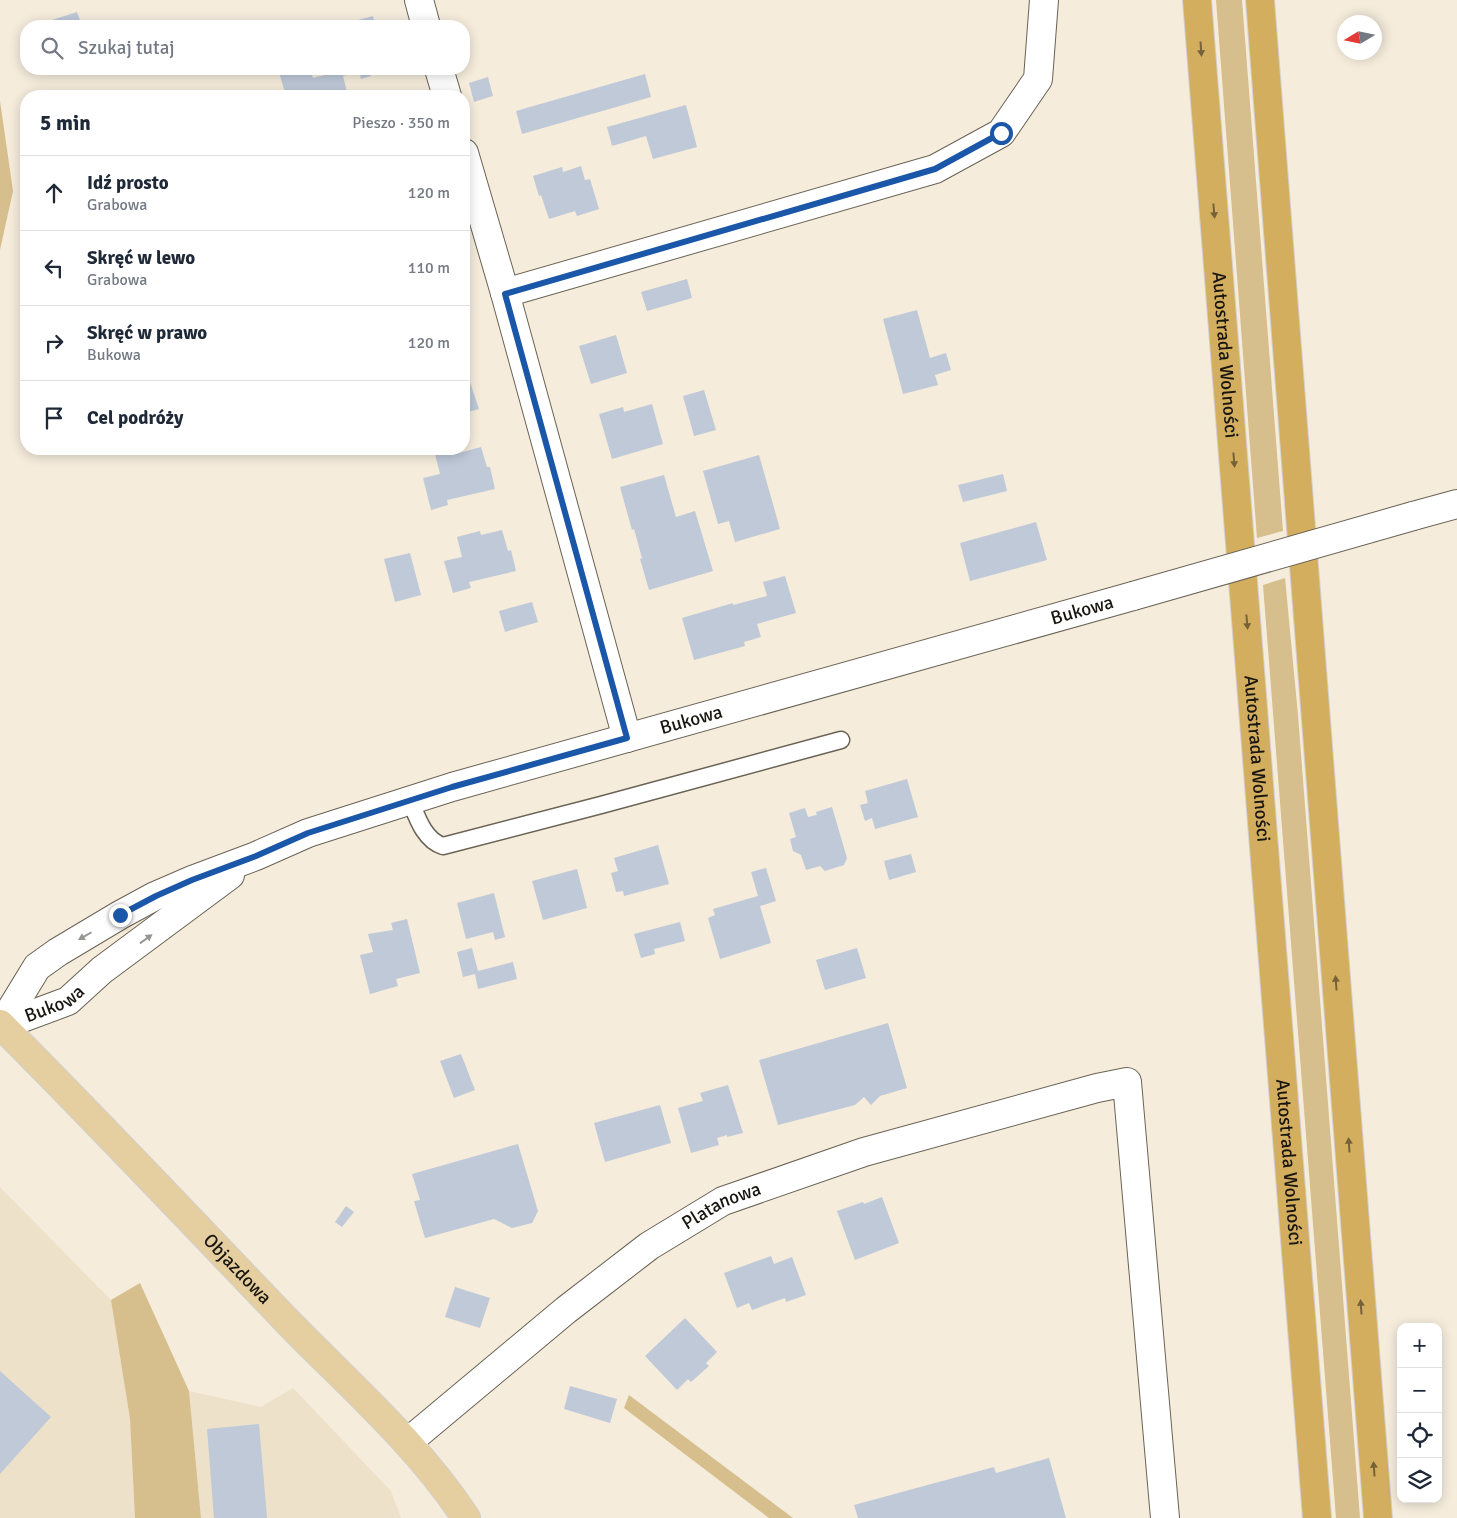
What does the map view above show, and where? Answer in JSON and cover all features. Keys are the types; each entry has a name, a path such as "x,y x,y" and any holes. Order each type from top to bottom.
{"highway":[{"name":"Autostrada Wolności","path":"1197,0 1317,1518"},
{"path":"1260,0 1378,1518"}],"main road":[{"name":"Objazdowa","path":"1,1025 286,1320 408,1442 444,1486 466,1518"}],"street":[{"path":"419,0 424,20"},
{"path":"505,294 935,169 1001,133 1038,79 1044,0"},
{"path":"441,75 445,90"},
{"path":"470,174 627,738"},
{"name":"Bukowa","path":"1,1025 38,967 58,952 156,896 308,833 452,787 1457,504"},
{"name":"Bukowa","path":"1,1025 68,1001 102,970 256,856"},
{"name":"Platanowa","path":"408,1442 566,1310 648,1246 723,1201 864,1152 1097,1088 1127,1082 1165,1518"}],"lane":[{"path":"410,800 425,832 436,844 443,846 841,740"}],"shaded area":[{"path":"1216,0 1242,0 1283,531 1257,538"},
{"path":"0,101 13,191 0,250"},
{"path":"1285,578 1298,715 1360,1518 1336,1518 1263,585"},
{"path":"0,1187 111,1300 130,1419 135,1518 0,1518"},
{"path":"140,1283 189,1391 201,1518 135,1518 130,1419 111,1300"},
{"path":"293,1388 391,1491 401,1518 201,1518 189,1391 261,1407"},
{"path":"629,1395 793,1518 769,1518 624,1408"}],"building":[{"path":"77,12 80,20 52,20"},
{"path":"373,16 374,20 358,20"},
{"path":"645,74 651,97 522,134 516,111"},
{"path":"280,75 312,75 313,78 325,75 346,75 343,76 346,90 284,90"},
{"path":"360,75 371,75 371,76 361,79"},
{"path":"488,77 493,96 474,102 469,83"},
{"path":"686,105 697,147 653,159 646,136 612,146 607,127"},
{"path":"581,166 585,180 590,179 599,209 577,216 575,211 549,219 533,176 562,167 563,172"},
{"path":"687,279 692,298 647,311 641,292"},
{"path":"917,310 930,358 946,353 951,370 935,375 938,385 903,394 883,319"},
{"path":"616,335 627,373 591,384 579,346"},
{"path":"470,382 479,409 470,411"},
{"path":"704,390 716,430 694,436 683,396"},
{"path":"652,404 663,444 612,459 599,414 623,407 624,412"},
{"path":"481,447 487,467 490,467 495,489 447,500 448,505 431,510 423,478 440,474 435,455 470,455 470,450"},
{"path":"759,455 780,529 735,542 729,521 718,524 703,471"},
{"path":"1003,474 1007,491 963,502 958,485"},
{"path":"664,475 676,517 695,511 713,571 649,590 634,529 632,530 620,487"},
{"path":"1036,522 1047,560 970,581 960,543"},
{"path":"502,530 508,551 511,550 516,571 469,582 471,588 453,593 444,561 462,557 457,537 480,531 481,535"},
{"path":"410,553 421,595 395,602 384,559"},
{"path":"785,576 796,613 757,624 761,637 744,642 745,646 694,660 682,618 733,603 733,605 767,596 763,582"},
{"path":"532,602 538,622 505,632 499,611"},
{"path":"907,779 918,817 875,829 872,818 865,821 860,805 868,803 865,791"},
{"path":"832,807 847,858 844,865 825,871 820,866 806,870 801,855 793,851 790,839 796,837 789,813 805,808 808,817 817,815 816,812"},
{"path":"658,845 669,884 624,896 623,891 616,892 611,873 618,871 614,858"},
{"path":"911,854 916,872 889,880 884,861"},
{"path":"766,868 776,901 760,906 771,943 720,959 708,918 715,915 713,909 758,896 751,872"},
{"path":"577,869 587,908 543,920 532,881"},
{"path":"494,893 505,937 495,940 493,932 466,939 457,903"},
{"path":"407,919 420,973 396,979 398,986 370,994 360,955 373,952 368,934 393,930 391,923"},
{"path":"680,922 685,941 654,949 655,954 641,958 634,934"},
{"path":"472,948 478,971 513,962 517,979 478,989 475,974 463,977 457,952"},
{"path":"857,948 866,978 825,990 816,960"},
{"path":"888,1023 907,1088 880,1096 871,1105 864,1097 855,1105 778,1125 759,1060"},
{"path":"461,1054 475,1090 454,1098 440,1061"},
{"path":"728,1085 743,1133 717,1138 719,1145 691,1153 678,1108 703,1101 700,1093"},
{"path":"660,1105 671,1143 605,1162 594,1123"},
{"path":"518,1144 538,1211 532,1223 512,1228 494,1219 425,1238 414,1201 420,1200 412,1174"},
{"path":"882,1197 899,1243 855,1260 837,1211"},
{"path":"346,1206 354,1212 342,1227 335,1222"},
{"path":"771,1256 774,1264 792,1257 806,1295 786,1302 785,1298 752,1310 749,1303 737,1308 724,1273"},
{"path":"455,1287 490,1298 480,1328 445,1317"},
{"path":"685,1318 717,1352 706,1363 709,1366 691,1382 688,1379 677,1390 645,1356"},
{"path":"0,1371 51,1417 0,1474"},
{"path":"570,1386 617,1399 610,1423 564,1409"},
{"path":"259,1424 267,1518 214,1518 207,1429"},
{"path":"1049,1458 1066,1518 858,1518 854,1505 994,1467 996,1473"}],"route":[{"path":"120,915 192,880 256,856 308,833 452,787 627,738 505,294 935,169 1001,133"}]}
